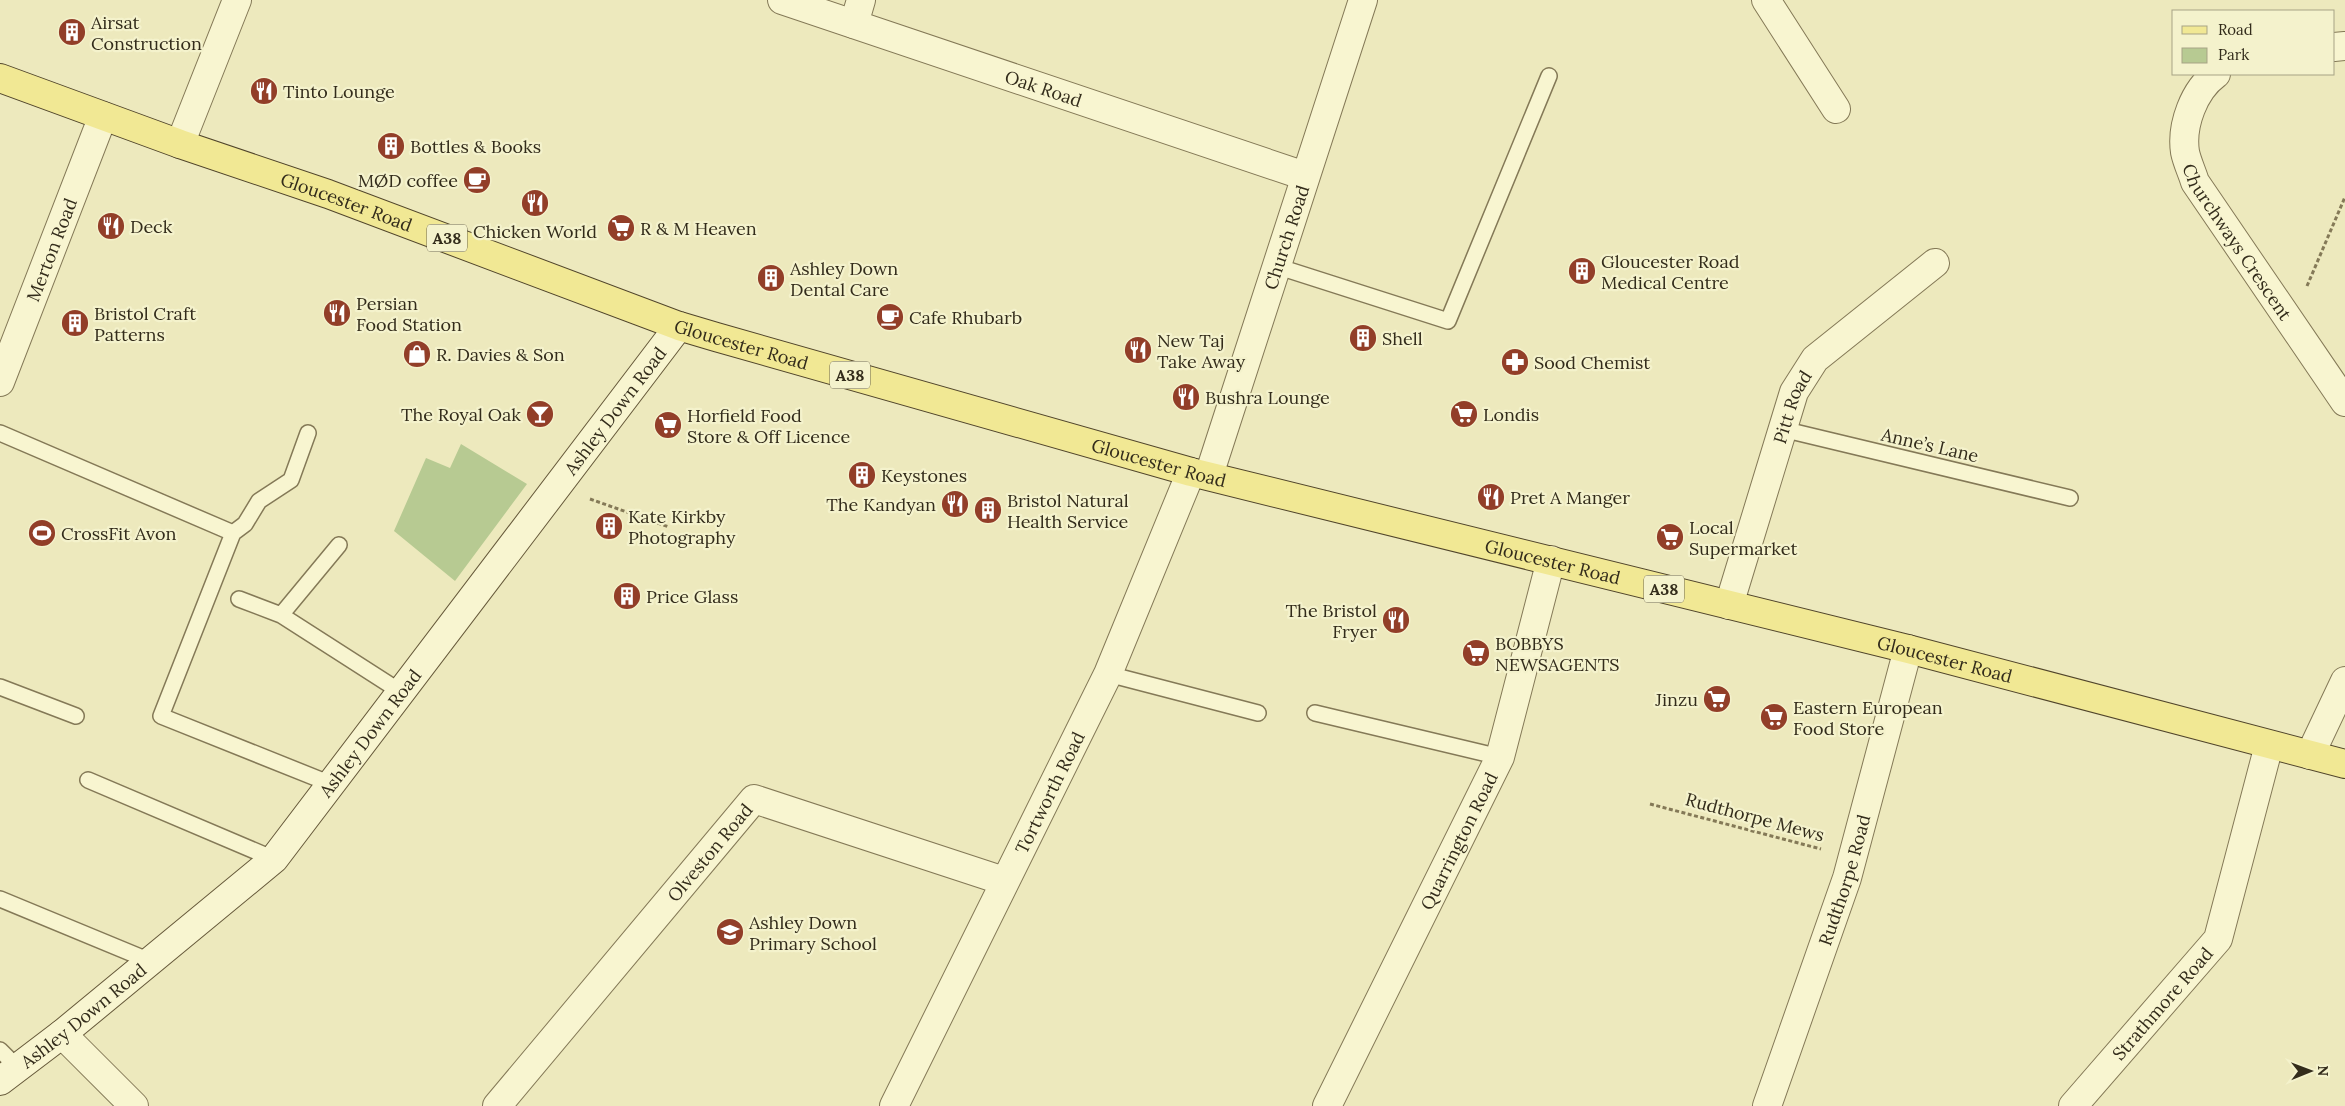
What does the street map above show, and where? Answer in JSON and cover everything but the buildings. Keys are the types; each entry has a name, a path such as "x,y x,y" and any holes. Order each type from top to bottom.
{"main road":[{"name":"Gloucester Road","path":"0,78 180,144 328,194 679,326 1200,474 1908,649 2345,764"}],"street":[{"path":"180,144 237,0"},
{"name":"Oak Road","path":"782,0 858,12 1305,176"},
{"path":"1766,0 1836,109"},
{"name":"Church Road","path":"1200,474 1276,266 1305,176 1353,4"},
{"name":"Churchways Crescent","path":"2215,75 2196,99 2185,124 2185,152 2195,182 2345,402"},
{"name":"Merton Road","path":"0,382 103,116"},
{"name":"Pitt Road","path":"1729,604 1794,392 1815,359 1935,263"},
{"name":"Ashley Down Road","path":"6,1066 62,1034 274,859 679,326"},
{"name":"Tortworth Road","path":"894,1106 1108,674 1200,474"},
{"name":"Quarrington Road","path":"1327,1106 1500,757 1551,560"},
{"name":"Rudthorpe Road","path":"1767,1106 1853,857 1908,649"},
{"path":"2310,755 2345,681"},
{"name":"Strathmore Road","path":"2073,1106 2218,939 2269,745"},
{"name":"Olveston Road","path":"497,1106 754,799 1004,881"},
{"path":"62,1034 134,1106"}],"lane":[{"path":"1276,266 1448,321 1549,76"},
{"name":"Anne’s Lane","path":"1782,429 2070,498"},
{"path":"0,433 233,533"},
{"path":"308,433 291,480 259,501 246,524 233,533 161,716 331,784"},
{"path":"281,615 339,545"},
{"path":"239,599 281,615 402,692"},
{"path":"1108,674 1258,713"},
{"path":"0,687 76,716"},
{"path":"1315,713 1500,757"},
{"path":"88,780 274,859"},
{"path":"0,899 150,961"}],"path":[{"path":"2292,324 2345,197"},
{"path":"556,487 669,527"},
{"name":"Rudthorpe Mews","path":"1650,804 1853,857"}],"green space":[{"path":"461,444 527,484 455,581 394,531 426,458 450,468"}],"place":[{"name":"Airsat Construction","path":"72,32"},
{"name":"Tinto Lounge","path":"264,91"},
{"name":"Bottles & Books","path":"391,146"},
{"name":"MØD coffee","path":"477,180"},
{"name":"Chicken World","path":"535,203"},
{"name":"Deck","path":"111,226"},
{"name":"R & M Heaven","path":"621,228"},
{"name":"Gloucester Road Medical Centre","path":"1582,271"},
{"name":"Ashley Down Dental Care","path":"771,278"},
{"name":"Persian Food Station","path":"337,313"},
{"name":"Cafe Rhubarb","path":"890,317"},
{"name":"Bristol Craft Patterns","path":"75,323"},
{"name":"Shell","path":"1363,338"},
{"name":"New Taj Take Away","path":"1138,350"},
{"name":"R. Davies & Son","path":"417,354"},
{"name":"Sood Chemist","path":"1515,362"},
{"name":"Bushra Lounge","path":"1186,397"},
{"name":"The Royal Oak","path":"540,414"},
{"name":"Londis","path":"1464,414"},
{"name":"Horfield Food Store & Off Licence","path":"668,425"},
{"name":"Keystones","path":"862,475"},
{"name":"Pret A Manger","path":"1491,497"},
{"name":"The Kandyan","path":"955,504"},
{"name":"Bristol Natural Health Service","path":"988,510"},
{"name":"Kate Kirkby Photography","path":"609,526"},
{"name":"CrossFit Avon","path":"42,533"},
{"name":"Local Supermarket","path":"1670,537"},
{"name":"Price Glass","path":"627,596"},
{"name":"The Bristol Fryer","path":"1396,620"},
{"name":"BOBBYS NEWSAGENTS","path":"1476,653"},
{"name":"Jinzu","path":"1717,699"},
{"name":"Eastern European Food Store","path":"1774,717"},
{"name":"Ashley Down Primary School","path":"730,932"}]}
